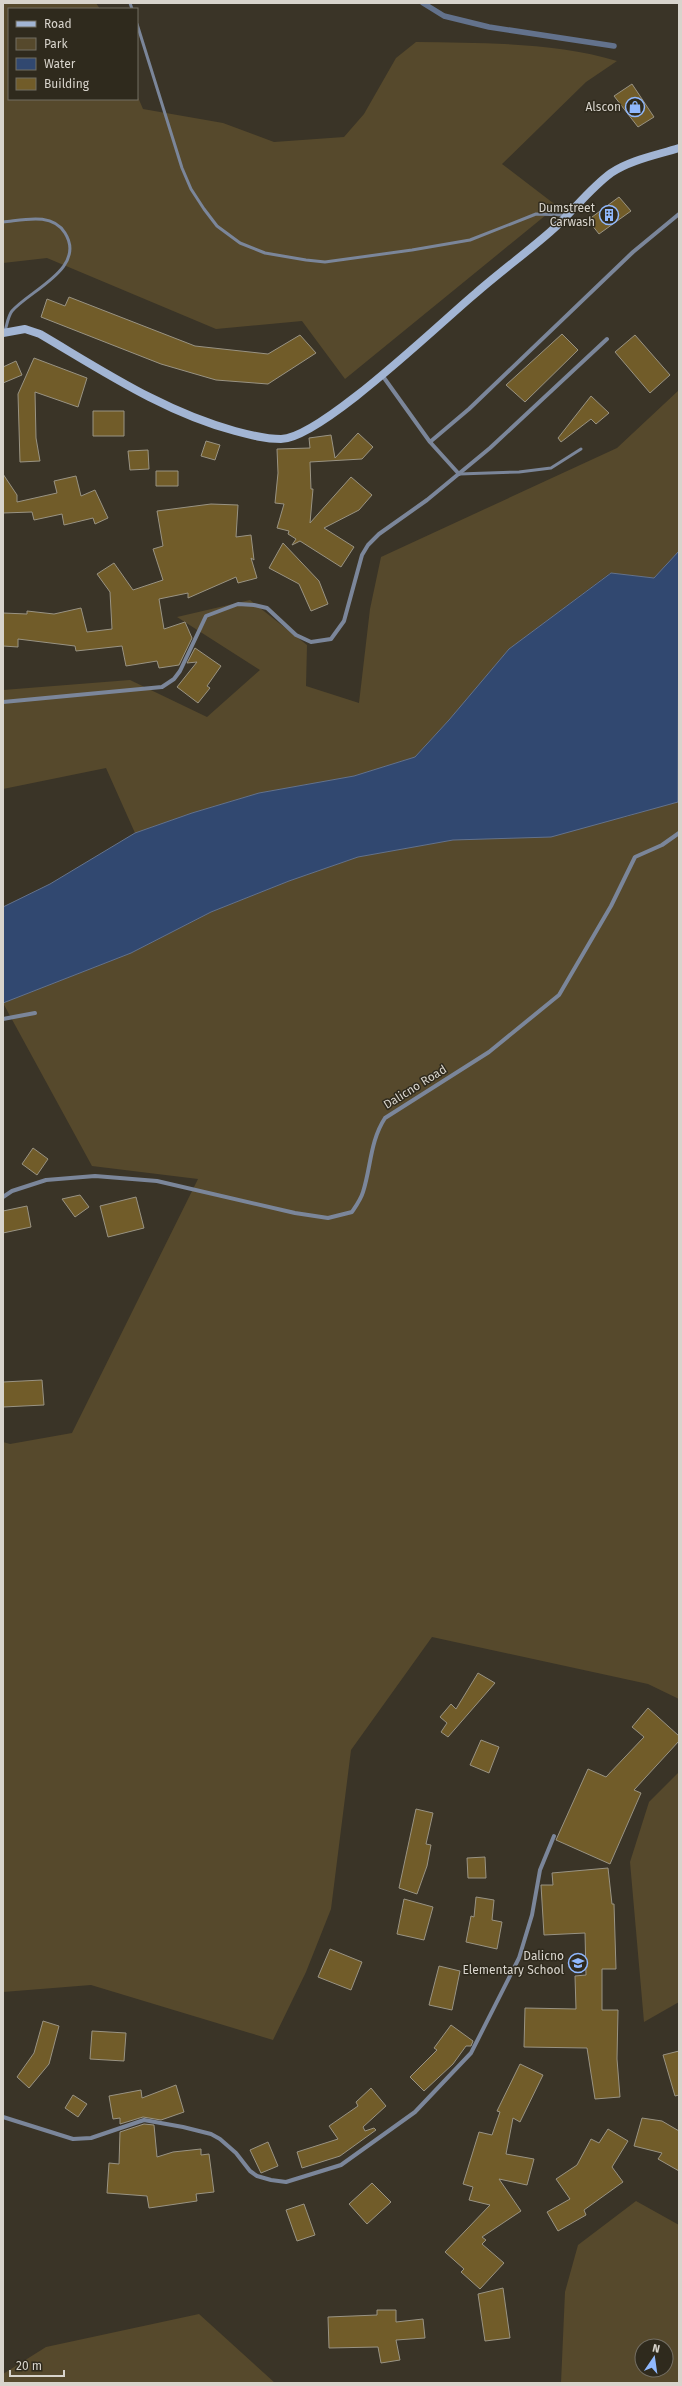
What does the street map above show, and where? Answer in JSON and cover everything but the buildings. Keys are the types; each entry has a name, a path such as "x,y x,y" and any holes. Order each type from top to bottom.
{"main road":[{"path":"4,332 25,330 40,334 149,399 211,424 256,437 281,439 296,437 314,426 382,375 474,294 552,231 611,174 627,165 679,148"}],"street":[{"path":"430,442 469,409 633,252 679,214"},
{"path":"3,702 162,687 174,679 180,671 206,616 238,604 267,608 296,635 311,642 331,639 344,621 362,555 368,545 379,534 427,500 459,474 607,339"},
{"path":"382,375 430,442 459,474"},
{"name":"Dalicno Road","path":"3,1197 12,1191 46,1180 95,1176 157,1181 294,1213 328,1218 352,1212 363,1194 372,1148 377,1130 384,1118 489,1052 559,995 611,906 635,857 662,845 679,832"},
{"path":"3,1019 35,1014"},
{"path":"3,2117 73,2139 91,2138 144,2120 183,2126 211,2134 220,2139 236,2153 250,2172 257,2176 271,2180 286,2182 341,2164 415,2112 471,2053 482,2035 519,1958 532,1915 540,1870 554,1836"}],"lane":[{"path":"138,27 182,168 191,189 217,226 240,243 265,253 325,262 470,240 536,214 567,216"},
{"path":"3,222 36,218 54,222 65,232 71,245 67,263 58,274 11,312 4,332"},
{"path":"459,474 519,472 551,468 581,449"}],"green space":[{"path":"3,3 96,3 99,8 8,8 8,100 138,100 138,97 143,109 223,123 274,142 344,137 364,114 396,58 416,42 492,43 543,47 569,50 617,61 586,82 502,164 557,206 345,379 302,321 216,329 47,258 3,263"},
{"path":"679,390 679,551 654,578 610,573 509,649 449,720 415,757 354,776 259,793 192,813 135,833 106,768 3,789 3,690 130,680 207,717 260,670 177,617 250,600 307,645 306,686 359,703 370,609 381,557 617,448"},
{"path":"679,800 679,1699 648,1684 432,1637 351,1750 331,1909 306,1972 273,2040 91,1985 3,1992 3,1442 10,1444 72,1433 198,1179 92,1166 3,1003 131,953 211,912 289,881 358,857 453,840 626,817"},
{"path":"679,1772 679,2002 644,2022 630,1862 649,1802"},
{"path":"636,2201 679,2225 679,2383 561,2383 565,2292 578,2245"},
{"path":"199,2314 275,2383 3,2383 3,2374 46,2347"}],"water":[{"path":"679,551 678,802 551,837 453,840 358,857 289,881 211,912 131,953 3,1003 3,907 50,884 135,833 192,813 259,793 354,776 415,757 449,720 509,649 611,573 654,578"}],"waterway":[{"path":"423,3 444,16 489,27 614,46"}],"place":[{"name":"Alscon","path":"635,107"},
{"name":"Dumstreet Carwash","path":"609,215"},
{"name":"Dalicno Elementary School","path":"578,1963"}]}
